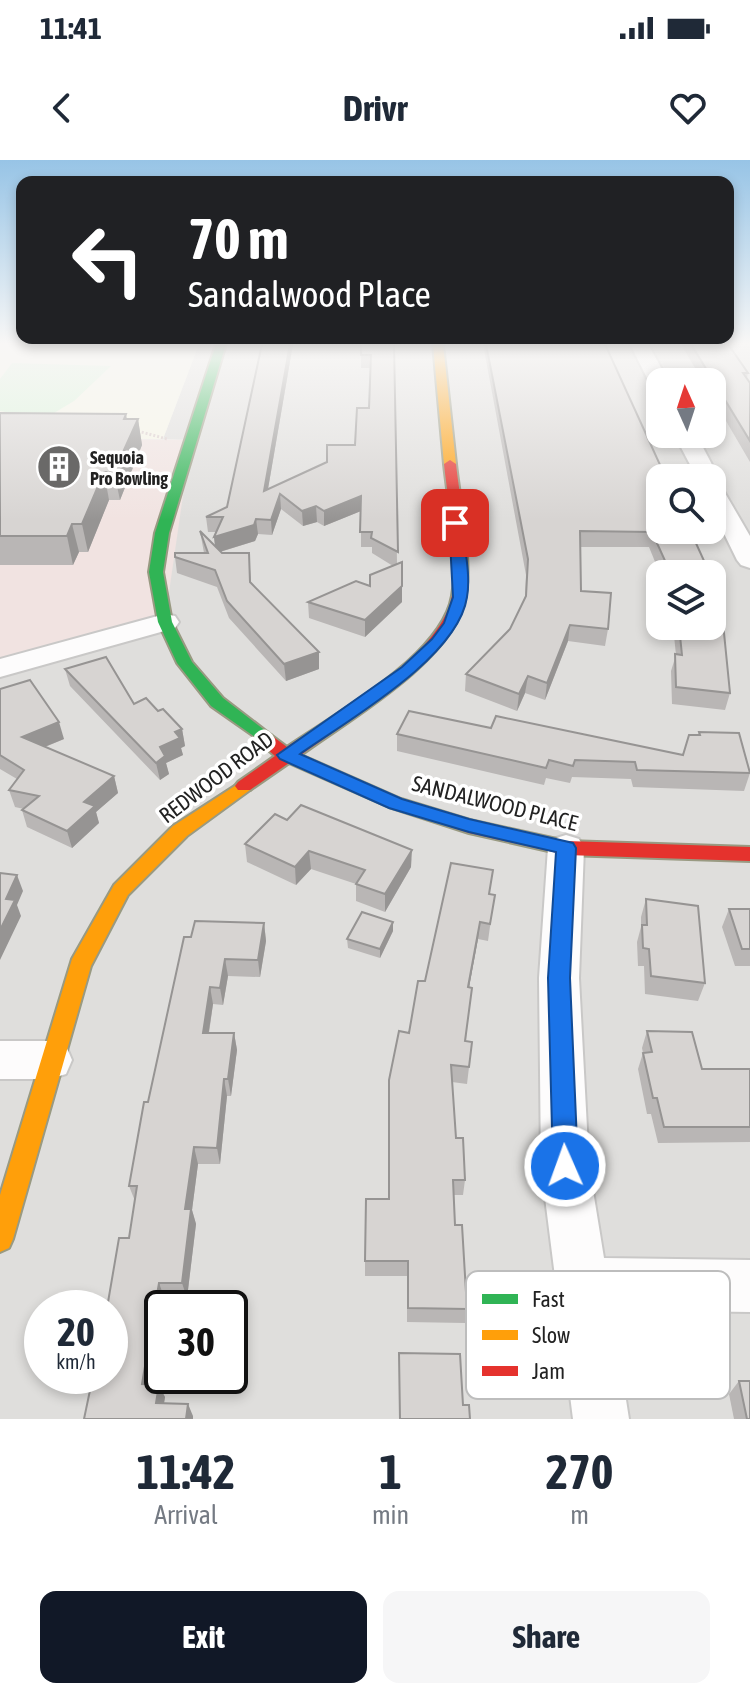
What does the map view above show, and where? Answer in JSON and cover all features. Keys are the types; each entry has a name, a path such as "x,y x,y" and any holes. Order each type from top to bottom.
{"street":[{"name":"SANDALWOOD PLACE","path":"203,403 162,533 156,572 165,622 185,663 217,702 286,755 395,803 469,826 566,848 750,854"},
{"name":"REDWOOD ROAD","path":"0,1239 80,965 121,890 180,831 408,671 437,643 451,623 460,597 461,575 444,403"},
{"path":"726,513 750,560"},
{"path":"0,668 165,622"},
{"path":"566,848 559,978 565,1166 582,1271"},
{"path":"0,1060 50,1060"},
{"path":"730,1286 750,1286"},
{"path":"598,1399 601,1419"}],"path":[{"path":"130,429 163,439 192,438"}],"shaded area":[{"path":"0,403 177,403 163,439 0,438"},
{"path":"177,403 646,403 646,448 726,448 726,403 750,403 750,1419 0,1419 0,668 191,440 163,439"},
{"path":"0,438 191,440 165,620 0,668"}],"green space":[{"path":"0,403 71,403 44,419 0,411"}],"building":[{"path":"249,403 280,403 264,491 327,462 327,445 355,445 357,408 369,408 369,403 395,403 398,552 371,538 372,532 360,532 361,496 324,511 316,506 302,511 280,494 271,520 256,519 254,525 214,537 223,517 206,517 227,507"},
{"path":"497,403 632,403 646,434 646,448 652,448 660,464 646,464 646,532 580,531 581,591 611,593 608,629 570,625 547,683 528,676 519,694 466,674 510,629 526,596 528,559"},
{"path":"727,403 750,403 750,441"},
{"path":"0,413 126,414 124,419 138,419 114,472 104,472 82,524 72,524 67,536 0,536"},
{"path":"200,531 222,553 249,553 250,582 319,652 284,664 227,601 215,570 175,557 175,553 208,553"},
{"path":"657,544 696,544 704,560 665,560"},
{"path":"402,562 402,586 365,620 308,602 356,581 370,586 370,575"},
{"path":"680,640 725,640 730,693 676,687 675,654 682,655"},
{"path":"106,657 134,704 146,698 158,711 163,709 182,729 175,732 180,738 160,747 165,756 156,763 65,669"},
{"path":"30,680 59,722 22,737 114,776 84,802 95,806 67,831 22,810 39,796 9,790 24,770 0,755 0,689"},
{"path":"409,711 491,728 496,716 683,755 689,735 700,735 699,732 739,733 750,773 637,770 635,762 575,760 573,766 549,760 546,768 397,734"},
{"path":"301,805 412,850 385,894 356,884 365,870 309,851 295,867 245,844 275,814 287,820"},
{"path":"451,863 493,870 489,894 495,895 490,924 480,922 468,987 472,988 465,1041 472,1042 469,1067 451,1065 456,1138 463,1138 465,1180 453,1180 455,1225 462,1225 466,1309 408,1308 408,1261 365,1261 366,1199 389,1199 389,1080 399,1031 409,1033 418,981 425,981"},
{"path":"0,873 17,875 6,899 15,900 0,930"},
{"path":"646,899 698,906 705,983 651,976 649,949 643,948 642,925 647,925"},
{"path":"729,909 750,909 750,949 742,949"},
{"path":"362,912 393,922 380,949 347,939"},
{"path":"195,921 264,923 258,960 225,959 220,988 210,987 203,1033 234,1033 228,1079 224,1079 217,1148 194,1147 185,1209 191,1209 182,1283 159,1283 158,1290 144,1290 144,1394 158,1394 156,1403 188,1404 186,1419 84,1419 89,1394 128,1394 128,1290 110,1290 119,1238 129,1238 137,1186 129,1186 144,1102 148,1102 184,937 191,937"},
{"path":"647,1031 692,1032 702,1069 750,1069 750,1127 664,1127 657,1098 653,1098 643,1053 652,1052"},
{"path":"399,1353 460,1354 463,1405 469,1405 470,1419 400,1419"},
{"path":"739,1381 750,1381 750,1419 747,1419"}],"traffic: fast":[{"path":"203,403 162,533 156,572 165,622 185,663 217,702 265,739"}],"traffic: slow":[{"path":"444,403 450,464"},
{"path":"0,1239 80,965 121,890 180,831 244,786"}],"traffic: jam":[{"path":"244,786 408,671 445,629 457,604 461,575 450,464"},
{"path":"265,739 286,755 395,803 469,826 566,848 750,854"}],"place":[{"name":"Sequoia Pro Bowling","path":"59,467"}],"route":[{"path":"455,523 461,575 460,597 451,623 437,643 408,671 286,755 395,803 469,826 566,848 559,978 565,1166"}]}
